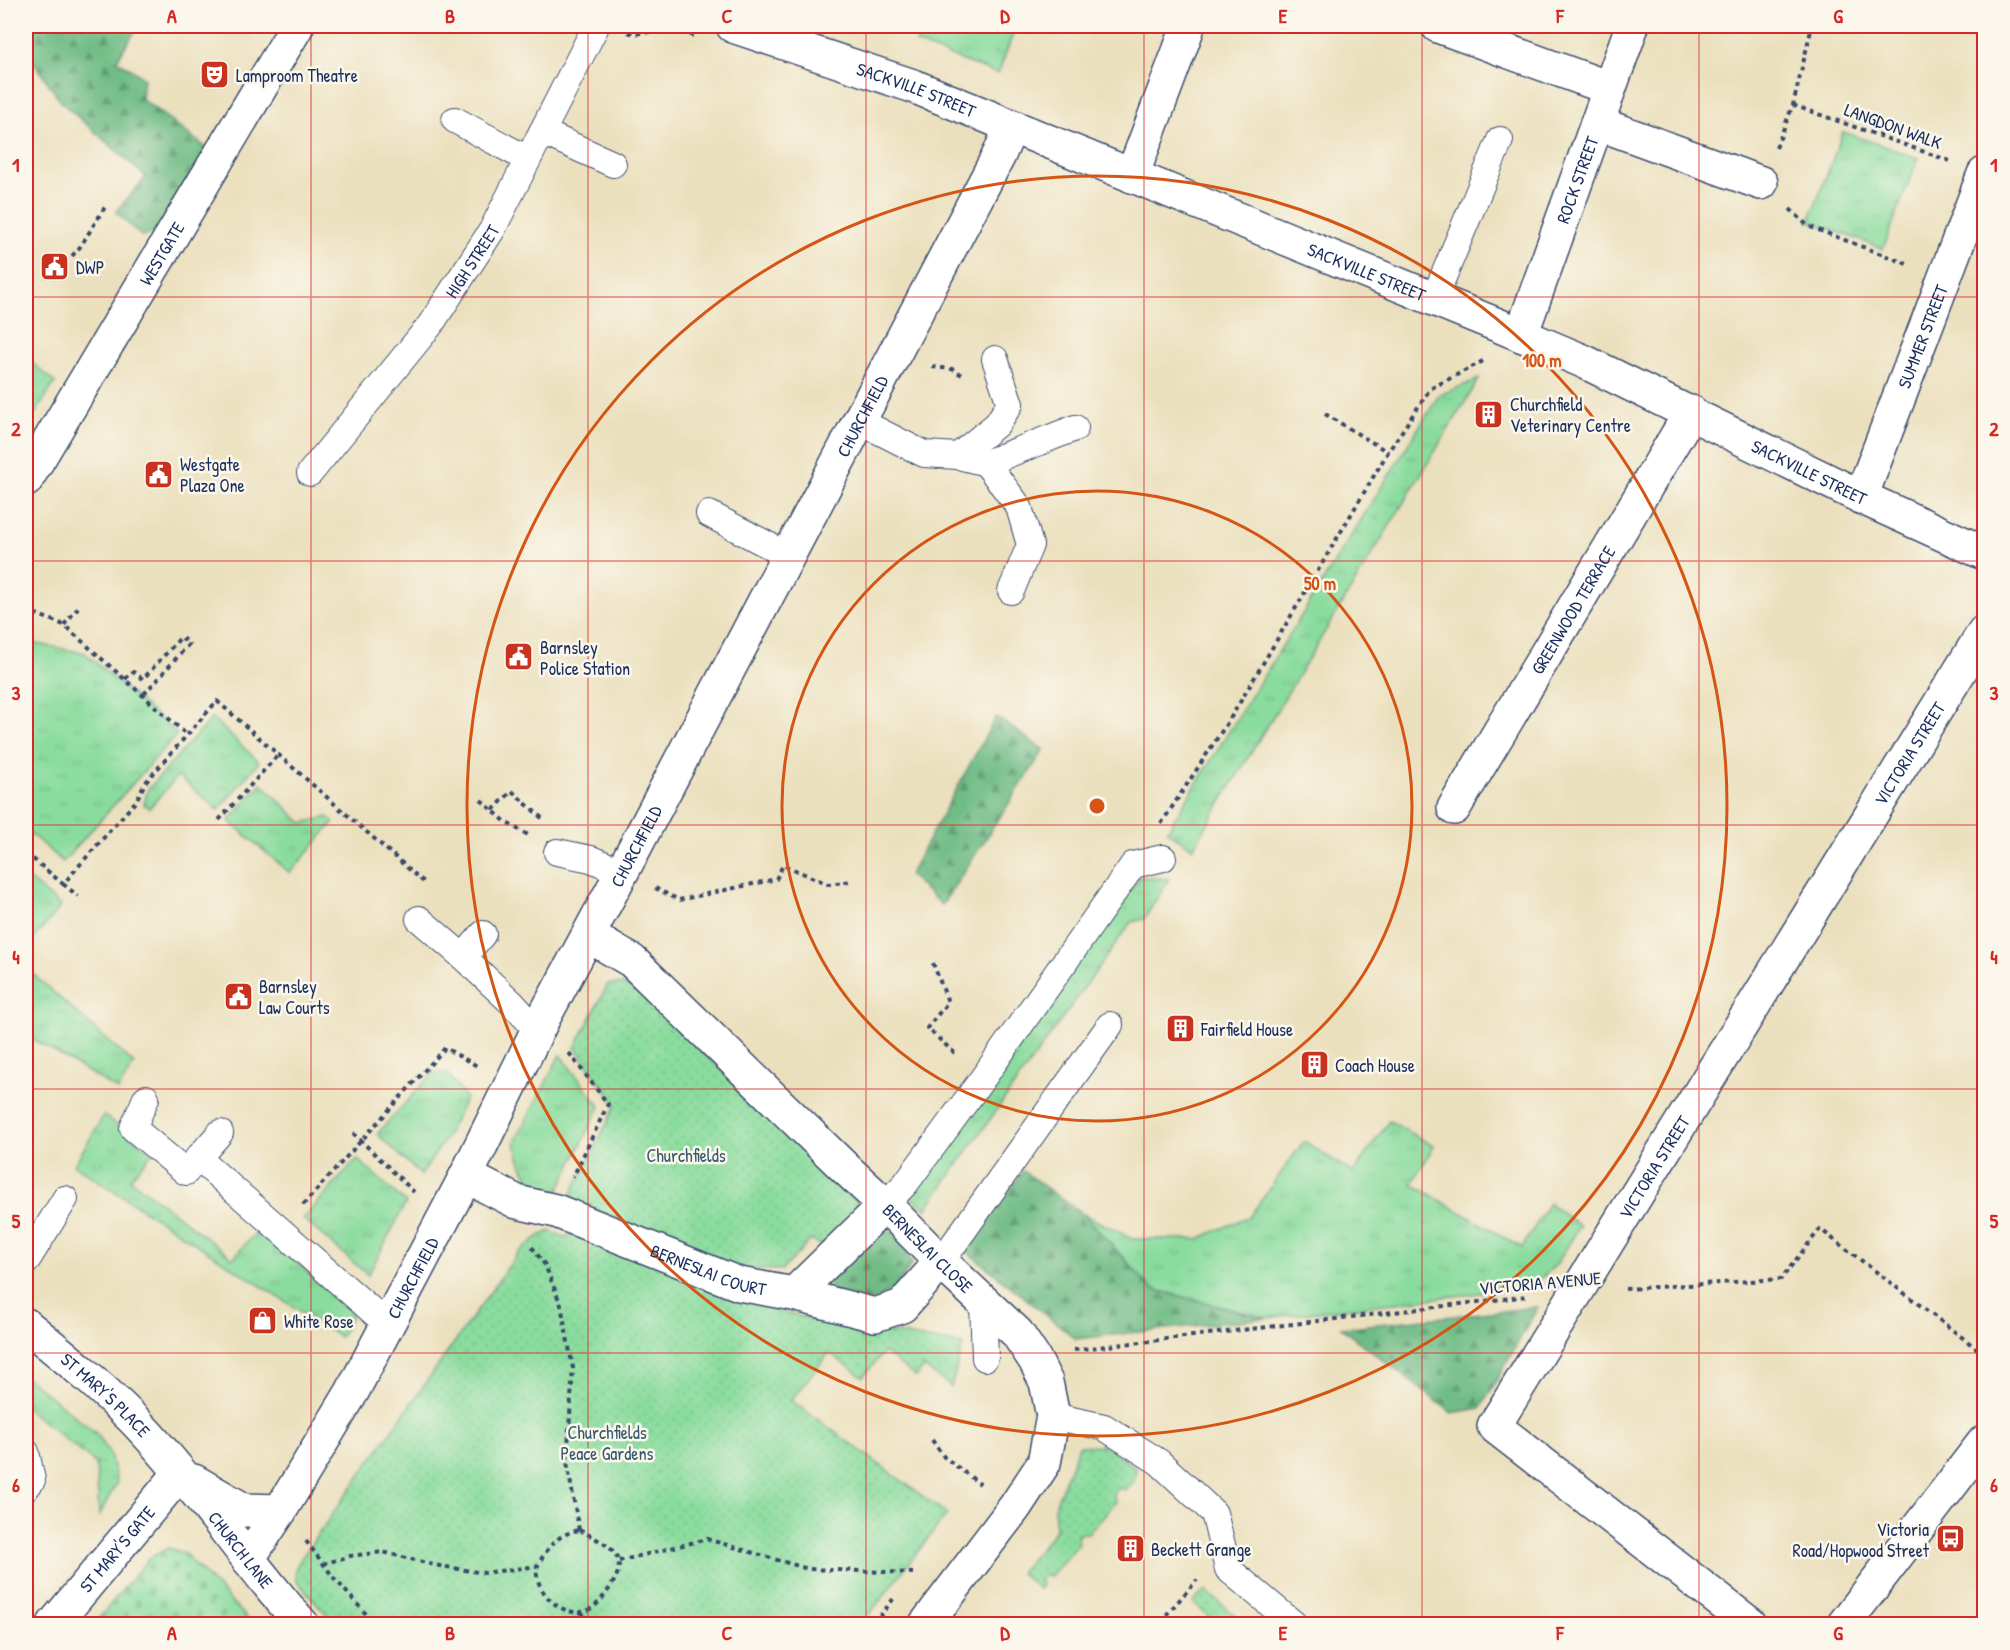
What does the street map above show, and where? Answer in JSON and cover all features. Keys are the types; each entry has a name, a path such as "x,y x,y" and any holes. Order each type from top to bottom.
{"street":[{"name":"WESTGATE","path":"26,480 297,26"},
{"path":"1438,26 1609,88"},
{"name":"ROCK STREET","path":"1511,330 1597,123 1632,26"},
{"path":"1132,176 1187,30"},
{"name":"SACKVILLE STREET","path":"720,33 766,31 913,86 1511,330 1583,361 1984,553"},
{"path":"1597,123 1761,183"},
{"name":"CHURCHFIELD","path":"248,1559 352,1392 466,1176 540,1025 897,350 1011,127"},
{"name":"SUMMER STREET","path":"1861,496 1984,174"},
{"name":"GREENWOOD TERRACE","path":"1454,808 1691,412"},
{"name":"VICTORIA STREET","path":"1750,1624 1494,1426 1984,632"},
{"name":"BERNESLAI CLOSE","path":"589,936 633,961 941,1262 1017,1333 1046,1382 1053,1416 1044,1462 1015,1507 926,1624"},
{"name":"BERNESLAI COURT","path":"466,1176 517,1202 556,1211 739,1284 794,1294 875,1315 902,1306 941,1262"},
{"path":"794,1294 885,1205"},
{"name":"ST MARY'S PLACE","path":"26,1325 72,1362 136,1422 180,1473"},
{"path":"1844,1624 1984,1442"},
{"path":"180,1473 244,1510 280,1511"},
{"name":"CHURCH LANE","path":"180,1473 274,1593 302,1624"},
{"name":"ST MARY'S GATE","path":"54,1624 180,1473"}],"lane":[{"name":"HIGH STREET","path":"310,473 431,324 492,230 597,26"},
{"path":"455,120 527,159"},
{"path":"542,132 613,164"},
{"path":"1434,299 1500,140"},
{"path":"957,456 997,424 1010,404 995,359"},
{"path":"859,421 924,454 957,456 986,463 1075,428"},
{"path":"986,463 1018,507 1030,545 1011,591"},
{"path":"709,514 787,555"},
{"path":"557,852 591,859 622,872"},
{"path":"885,1205 906,1183 983,1078 1134,865 1163,858"},
{"path":"419,919 540,1025"},
{"path":"463,957 483,934"},
{"path":"941,1262 1110,1025"},
{"path":"146,1098 133,1128 186,1172 220,1133"},
{"path":"198,1158 387,1324"},
{"path":"26,1262 65,1199"},
{"path":"983,1302 985,1358"},
{"path":"1053,1416 1104,1427 1159,1462 1214,1513 1228,1569 1293,1624"},
{"path":"26,1452 32,1480 26,1488"}],"path":[{"path":"1812,26 1793,105 1761,183 1808,226 1945,278"},
{"path":"624,31 633,34 675,29 720,33"},
{"name":"LANGDON WALK","path":"1793,105 1951,161"},
{"path":"72,256 105,207"},
{"path":"1134,865 1233,714 1388,452 1430,389 1485,361 1511,330"},
{"path":"897,350 930,367 952,369 1010,404"},
{"path":"1325,414 1388,452"},
{"path":"64,625 80,605"},
{"path":"26,610 64,625 186,734"},
{"path":"125,679 133,672 143,679 181,637 189,644 142,695"},
{"path":"63,884 136,801 145,783 186,734 217,701 430,888"},
{"path":"219,820 278,755"},
{"path":"493,810 512,791 555,829 557,852"},
{"path":"481,800 507,823"},
{"path":"26,853 78,896"},
{"path":"679,900 776,879 783,865 828,884 853,881"},
{"path":"933,963 948,1002 927,1028 983,1078"},
{"path":"540,1025 608,1104 556,1211 529,1229 530,1244 545,1265 561,1305 573,1368 567,1462 579,1530"},
{"path":"297,1211 446,1048 487,1071"},
{"path":"352,1133 421,1199"},
{"name":"VICTORIA AVENUE","path":"1035,1360 1093,1347 1533,1295 1781,1279 1820,1229 1984,1354"},
{"path":"932,1440 944,1457 980,1484"},
{"path":"974,1493 987,1475"},
{"path":"280,1511 375,1624"},
{"path":"579,1530 614,1550 619,1561 618,1575 602,1598 594,1607 582,1612 562,1608 542,1591 537,1580 538,1566 552,1544 570,1531 579,1530"},
{"path":"619,1561 707,1539 808,1569 913,1573"},
{"path":"323,1564 350,1556 383,1552 434,1565 484,1573 538,1566"},
{"path":"906,1582 919,1564"},
{"path":"1160,1622 1199,1578 1228,1569"},
{"path":"874,1624 900,1590"},
{"path":"582,1612 586,1624"}],"green space":[{"path":"33,26 129,26 135,31 117,60 144,78 142,99 208,149 153,234 141,236 116,212 146,177 61,102 27,52"},
{"path":"923,26 1016,26 998,74 916,43"},
{"path":"1843,132 1918,158 1883,249 1809,221"},
{"path":"26,357 55,383 26,427"},
{"path":"1479,379 1193,848 1167,831 1439,395"},
{"path":"26,642 85,653 177,734 63,862 26,830"},
{"path":"996,717 1044,750 942,905 909,875"},
{"path":"212,718 259,762 218,810 178,776 149,808 144,805 148,789"},
{"path":"261,783 302,823 328,817 334,822 290,873 229,821"},
{"path":"26,877 61,906 26,948"},
{"path":"1140,877 1169,879 1144,919 1131,922 926,1209 909,1195"},
{"path":"26,968 134,1064 118,1090 26,1035"},
{"name":"Churchfields","path":"608,984 634,985 860,1205 821,1246 811,1240 782,1270 736,1268 569,1199 616,1105 575,1048"},
{"path":"560,1055 600,1106 556,1196 538,1186 527,1175 520,1162 515,1142"},
{"path":"433,1073 447,1073 466,1098 444,1141 421,1175 377,1134"},
{"path":"104,1115 152,1153 130,1179 233,1258 259,1229 353,1313 340,1337 74,1165"},
{"path":"1389,1121 1434,1146 1412,1184 1522,1248 1549,1203 1580,1226 1556,1265 1531,1287 1266,1318 1152,1289 1083,1214 1133,1239 1198,1239 1250,1216 1304,1141 1353,1173"},
{"path":"357,1159 406,1203 368,1275 303,1219"},
{"path":"1023,1171 1083,1214 1152,1289 1266,1318 1076,1339 964,1249"},
{"path":"882,1229 896,1233 912,1263 897,1287 873,1302 832,1291 828,1280"},
{"name":"Churchfields Peace Gardens","path":"550,1231 564,1237 578,1233 732,1298 803,1317 963,1345 951,1387 924,1367 916,1377 884,1352 863,1377 829,1353 791,1400 947,1514 862,1624 335,1624 296,1580 295,1569 302,1557 518,1253 539,1236"},
{"path":"1538,1307 1481,1408 1452,1413 1341,1328"},
{"path":"26,1377 97,1434 110,1454 117,1482 99,1516 96,1464 26,1408"},
{"path":"1103,1445 1136,1467 1134,1481 1126,1490 1119,1488 1113,1494 1116,1502 1088,1533 1081,1533 1077,1537 1079,1543 1051,1576 1044,1575 1039,1580 1042,1585 1039,1589 1020,1573 1056,1530 1054,1508 1079,1446"},
{"path":"168,1548 184,1553 253,1624 94,1624 149,1558"},
{"path":"1205,1591 1246,1624 1203,1624 1209,1617 1193,1602"}],"place":[{"name":"Lamproom Theatre","path":"215,75"},
{"name":"DWP","path":"55,267"},
{"name":"Churchfield Veterinary Centre","path":"1489,414"},
{"name":"Westgate Plaza One","path":"159,474"},
{"name":"Barnsley Police Station","path":"519,657"},
{"name":"Barnsley Law Courts","path":"238,996"},
{"name":"Fairfield House","path":"1180,1029"},
{"name":"Coach House","path":"1314,1065"},
{"name":"White Rose","path":"263,1321"},
{"name":"Victoria Road/Hopwood Street","path":"1950,1539"},
{"name":"Beckett Grange","path":"1130,1549"}]}
